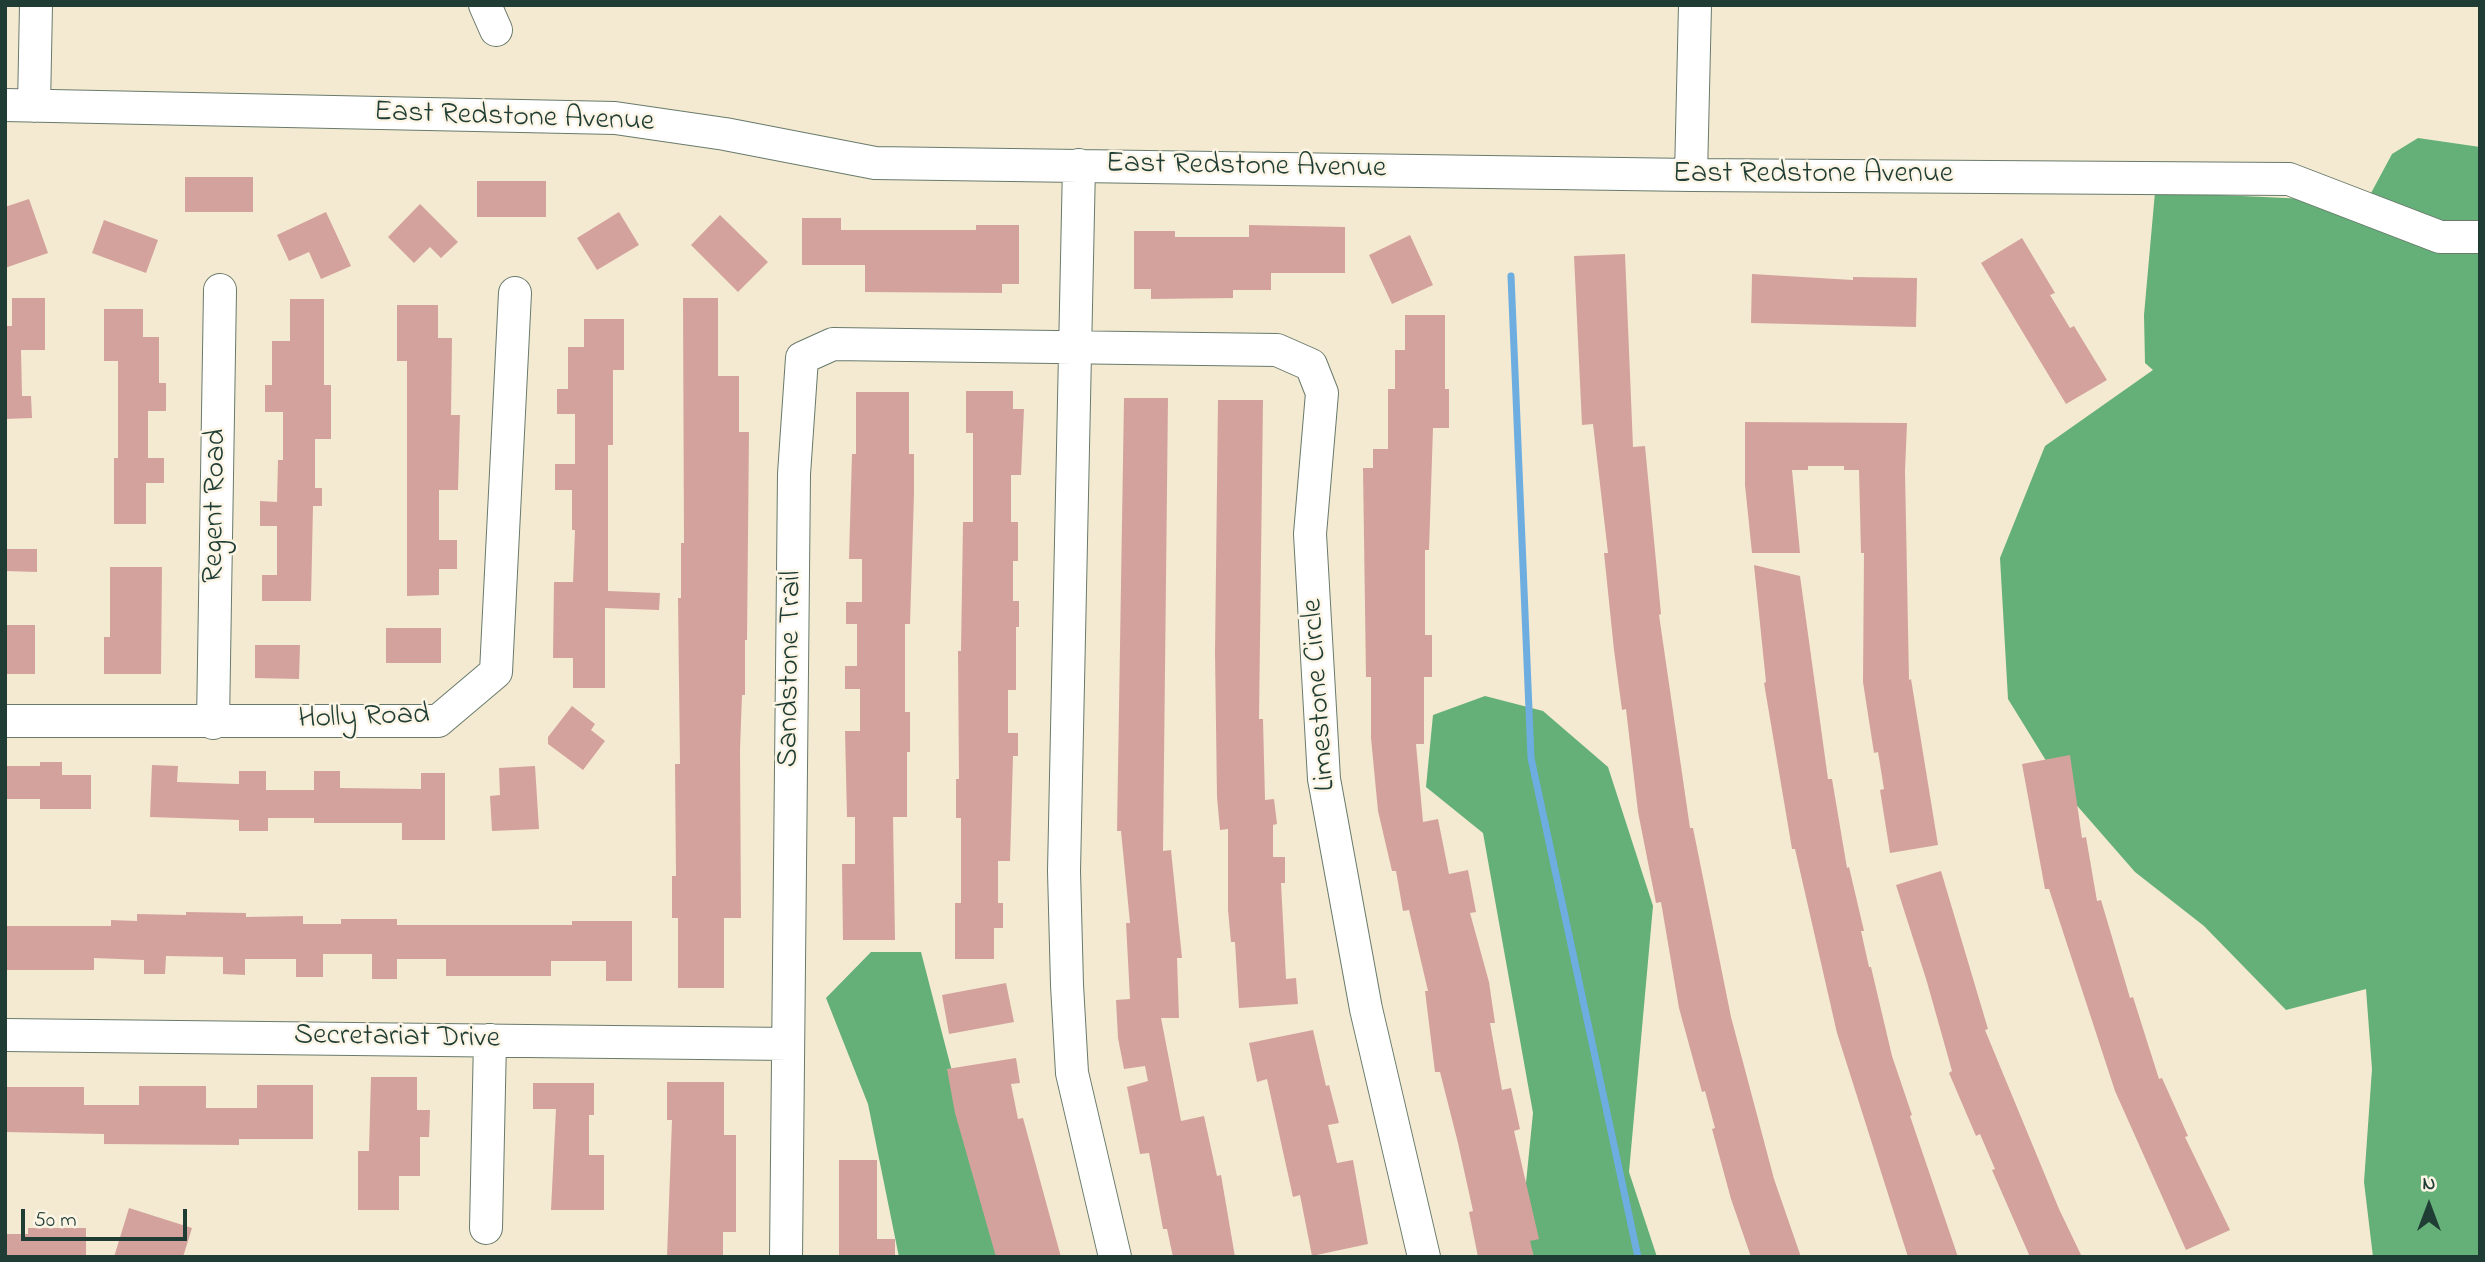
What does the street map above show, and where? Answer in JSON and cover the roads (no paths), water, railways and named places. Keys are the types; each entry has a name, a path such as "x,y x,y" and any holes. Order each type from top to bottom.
{"street":[{"path":"19,106 36,5"},
{"path":"1691,175 1695,5"},
{"name":"East Redstone Avenue","path":"19,106 615,118 725,134 875,163 1691,175 2289,180 2440,237 2480,237"},
{"path":"1079,165 1064,871 1067,985 1072,1073 1115,1257"},
{"name":"Regent Road","path":"213,723 220,290"},
{"name":"Holly Road","path":"5,721 438,721 496,672 515,293"},
{"name":"Sandstone Trail","path":"786,1257 794,474 802,358 833,344 1075,348"},
{"name":"Limestone Circle","path":"1075,348 1277,350 1311,365 1322,393 1310,534 1324,779 1366,1009 1424,1257"},
{"name":"Secretariat Drive","path":"5,1035 788,1044"},
{"path":"486,1228 490,1040"}],"waterway":[{"path":"1511,276 1531,758 1638,1257"}]}
